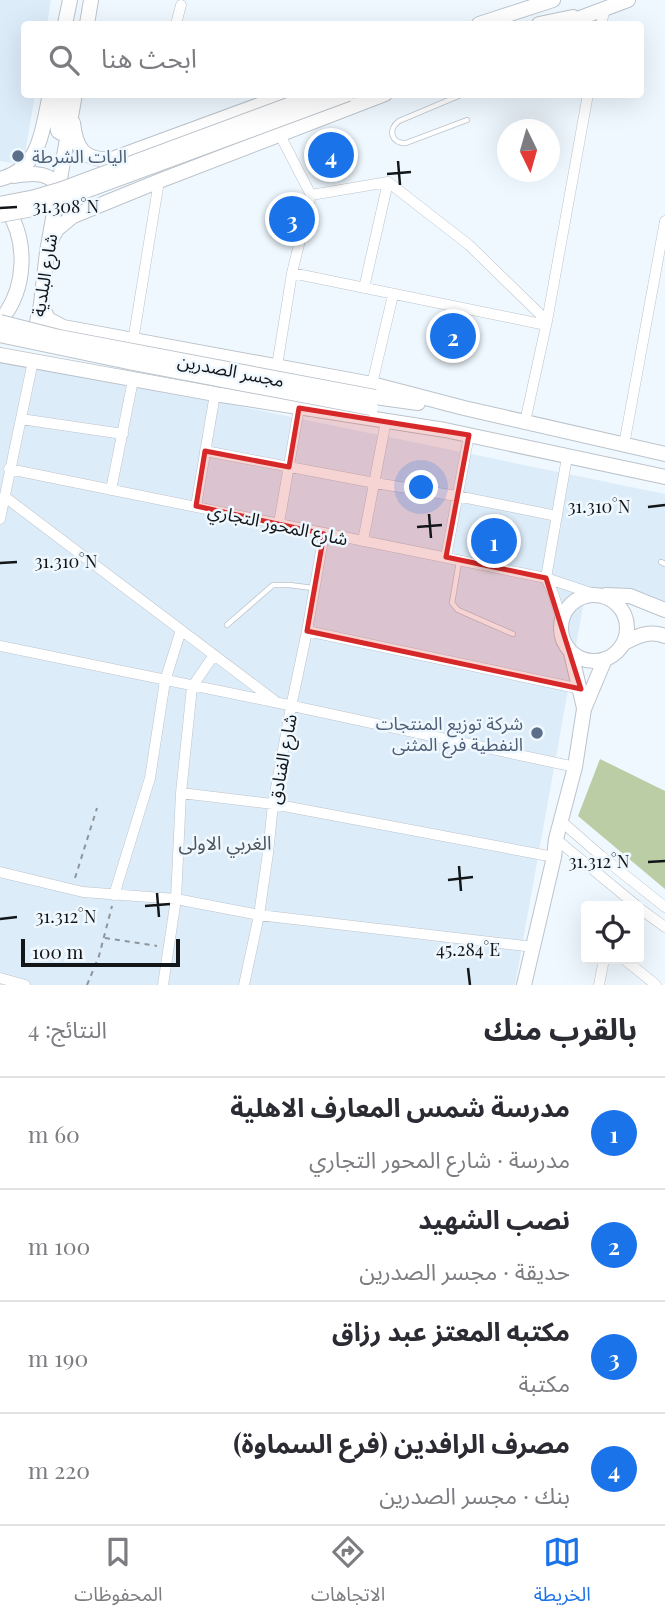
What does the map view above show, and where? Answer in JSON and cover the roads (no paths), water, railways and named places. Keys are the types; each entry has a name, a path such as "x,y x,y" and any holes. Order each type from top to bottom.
{"main road":[{"path":"88,21 91,0"},
{"path":"488,21 553,0"},
{"path":"532,21 563,0"},
{"path":"577,21 599,16 628,0"},
{"path":"67,21 70,3"},
{"path":"532,21 599,16"},
{"path":"0,179 16,174 35,152 49,98"},
{"path":"60,98 58,131 66,131 73,108"},
{"path":"73,108 73,128 78,145 82,152 91,158 101,160 133,152 278,98"},
{"path":"0,322 16,292 21,263 19,234 13,219 0,202 47,194 307,98"},
{"path":"0,215 61,200 337,98"},
{"path":"47,252 57,229 73,216 375,98"},
{"name":"شارع البلدية","path":"4,356 24,354 32,345 73,108"},
{"path":"0,179 26,174 47,176 55,182 57,200"},
{"path":"41,304 48,319 57,325 277,366 373,396"},
{"name":"مجسر الصدرين","path":"0,322 59,337 373,396 464,408 665,454"},
{"path":"93,373 77,364 74,348 79,337 89,333 97,334"},
{"name":"مجسر الصدرين","path":"0,335 134,363 373,396 414,422 445,430"},
{"path":"4,356 215,394 445,430 665,477"},
{"path":"584,709 571,653 560,631 561,619 572,602 582,597 599,595 630,596 665,610"},
{"path":"599,595 616,603 623,611 627,621 624,643"},
{"path":"571,653 593,661 605,659 640,634 660,633 665,636"},
{"path":"524,985 575,767 584,709 605,659"}],"street":[{"path":"177,21 180,5"},
{"path":"525,422 547,323 587,98"},
{"path":"277,366 292,273 311,195 280,135"},
{"path":"133,341 159,181"},
{"path":"311,195 388,182 469,245 547,323"},
{"path":"365,288 388,182"},
{"path":"624,444 665,221"},
{"path":"292,273 393,295 547,323"},
{"path":"373,396 393,295"},
{"path":"0,515 33,361"},
{"path":"111,489 133,380"},
{"path":"196,506 215,394"},
{"path":"279,523 299,408"},
{"path":"22,419 123,434"},
{"path":"363,541 386,421"},
{"path":"446,557 469,435"},
{"path":"205,452 557,516"},
{"path":"561,619 546,578 567,457"},
{"name":"شارع المحور التجاري","path":"9,469 546,578 599,595"},
{"path":"5,497 279,703"},
{"name":"شارع الفنادق","path":"244,985 259,915 274,804 324,534"},
{"path":"114,895 150,778 165,681 181,630"},
{"path":"307,631 581,689"},
{"path":"0,646 575,767"},
{"path":"163,985 176,900 181,793 192,687 214,654"},
{"path":"181,793 274,804 554,857"},
{"path":"561,821 665,907"},
{"path":"556,839 628,901"},
{"path":"0,872 83,892 176,900 259,915 534,947"},
{"path":"644,913 665,927"},
{"path":"599,985 603,964"},
{"path":"630,964 656,985"},
{"path":"0,978 25,985"}],"lane":[{"path":"487,21 532,0"},
{"path":"454,98 399,121 393,126 391,134 395,141 407,143 467,120"},
{"path":"459,560 452,603 458,610 513,634"},
{"path":"227,625 273,585 314,588"}],"place":[{"name":"مصرف الرافدين (فرع السماوة)","path":"331,155"},
{"name":"اليات الشرطة","path":"18,156"},
{"name":"مكتبه المعتز عبد رزاق","path":"292,219"},
{"name":"نصب الشهيد","path":"453,336"},
{"name":"مدرسة شمس المعارف الاهلية","path":"494,541"},
{"name":"شركة توزيع المنتجات النفطية فرع المثنى","path":"537,733"}],"district":[{"name":"الغربي الاولى","path":"225,842"}]}
